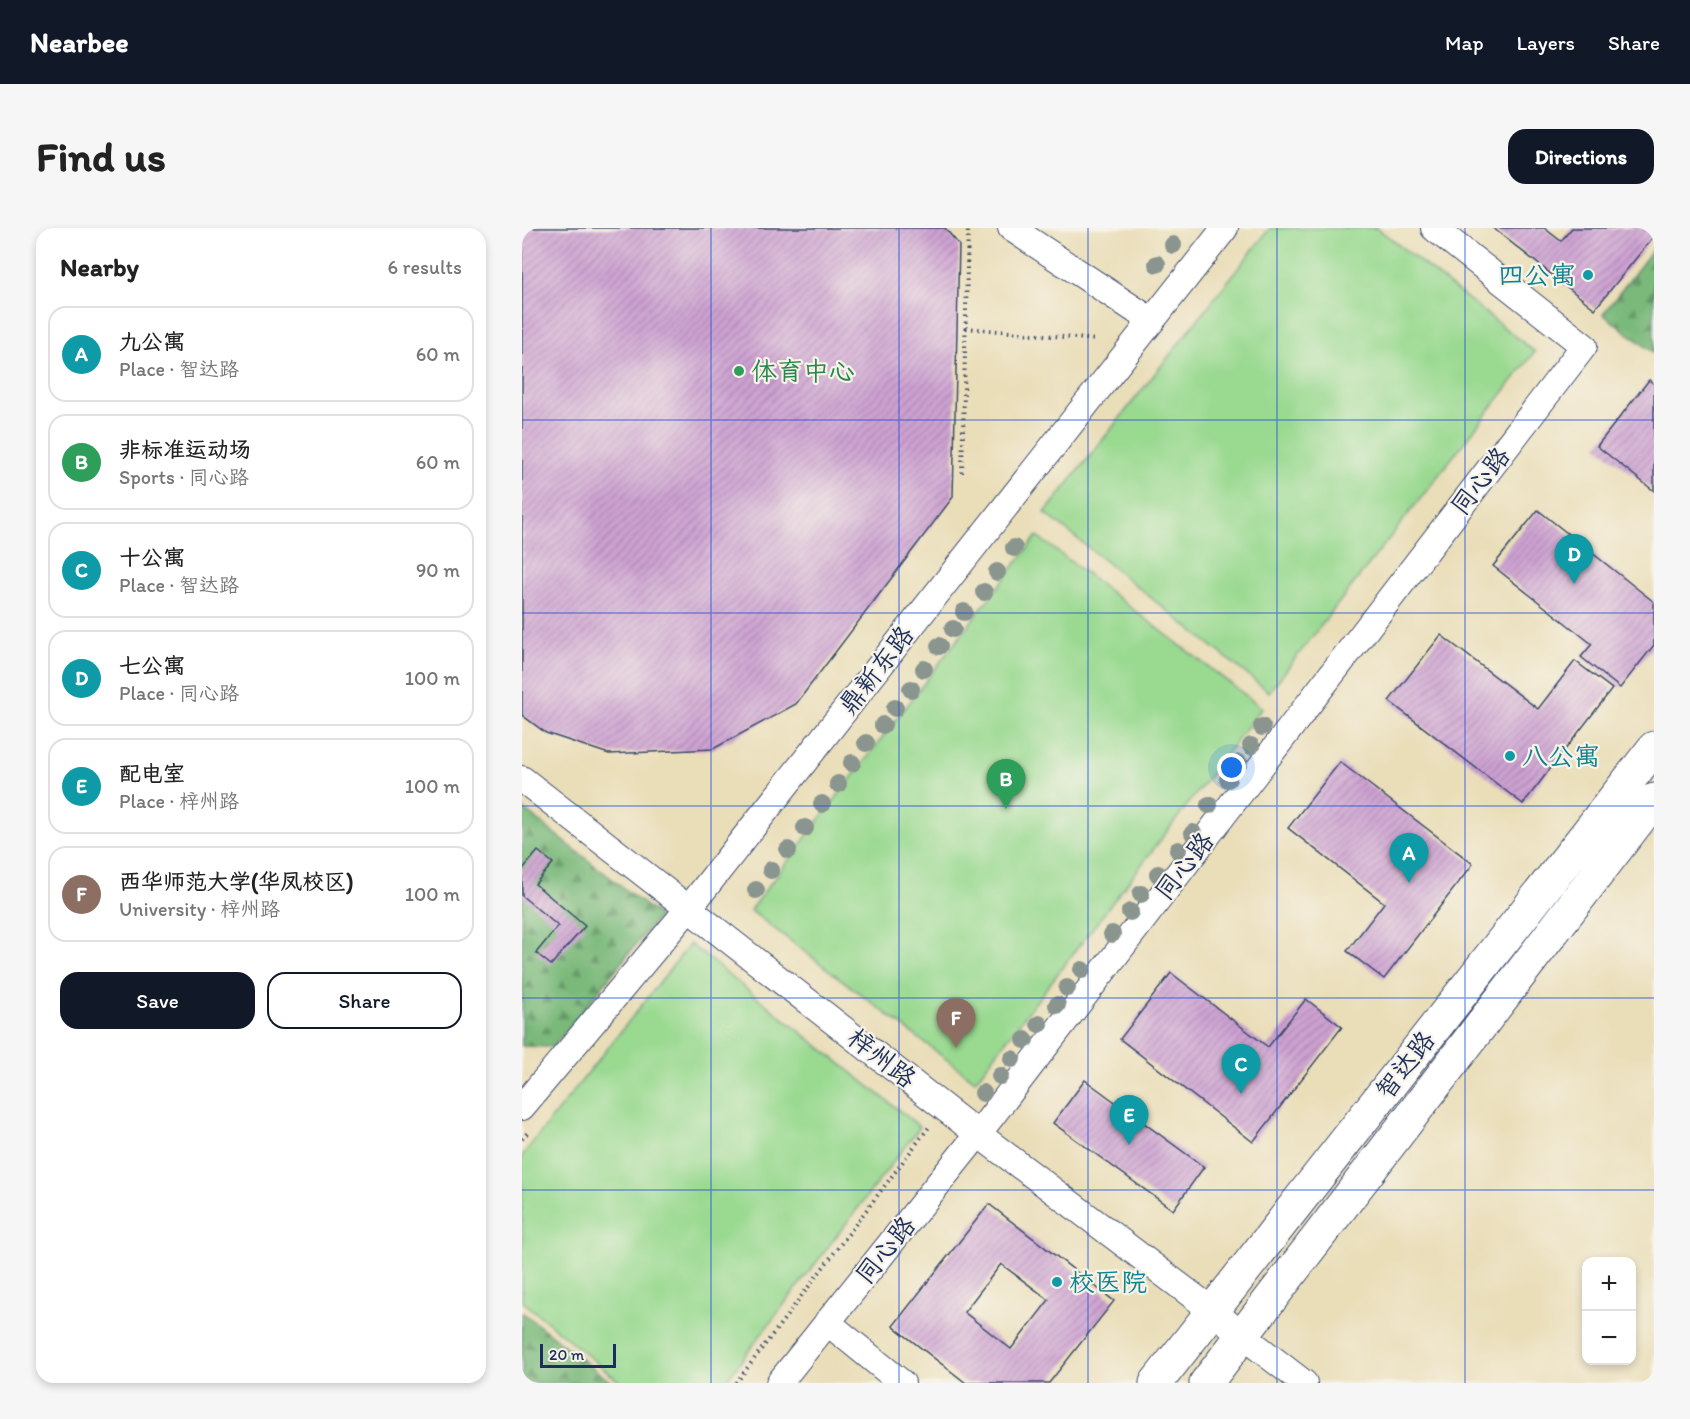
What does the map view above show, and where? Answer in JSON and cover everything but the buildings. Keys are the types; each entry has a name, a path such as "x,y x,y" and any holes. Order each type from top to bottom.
{"street":[{"path":"1011,228 1152,321"},
{"name":"鼎新东路","path":"527,1104 689,908 1225,228"},
{"name":"同心路","path":"779,1383 978,1134 1584,346 1434,228"},
{"name":"智达路","path":"1156,1383 1654,748"},
{"name":"梓州路","path":"522,778 978,1134 1213,1311 1304,1383"},
{"name":"智达路","path":"1206,1383 1654,800"},
{"path":"827,1322 902,1383"}],"path":[{"path":"962,473 968,228"},
{"path":"966,328 1097,340"},
{"path":"522,1139 527,1104"},
{"path":"736,1383 930,1128 921,1120"}],"green space":[{"path":"1270,228 1377,228 1535,352 1269,692 1045,513"},
{"path":"1654,248 1654,353 1603,314"},
{"path":"1037,536 1262,708 975,1081 750,910"},
{"path":"522,808 659,916 553,1047 522,1046"},
{"path":"690,944 920,1127 724,1383 621,1383 522,1301 522,1156"},
{"path":"522,1312 612,1383 522,1383"}],"place":[{"name":"四公寓","path":"1588,275"},
{"name":"体育中心","path":"739,371"},
{"name":"七公寓","path":"1574,584"},
{"name":"八公寓","path":"1510,756"},
{"name":"非标准运动场","path":"1006,809"},
{"name":"九公寓","path":"1409,883"},
{"name":"西华师范大学(华凤校区)","path":"956,1048"},
{"name":"十公寓","path":"1241,1094"},
{"name":"配电室","path":"1129,1145"},
{"name":"校医院","path":"1057,1282"}]}
